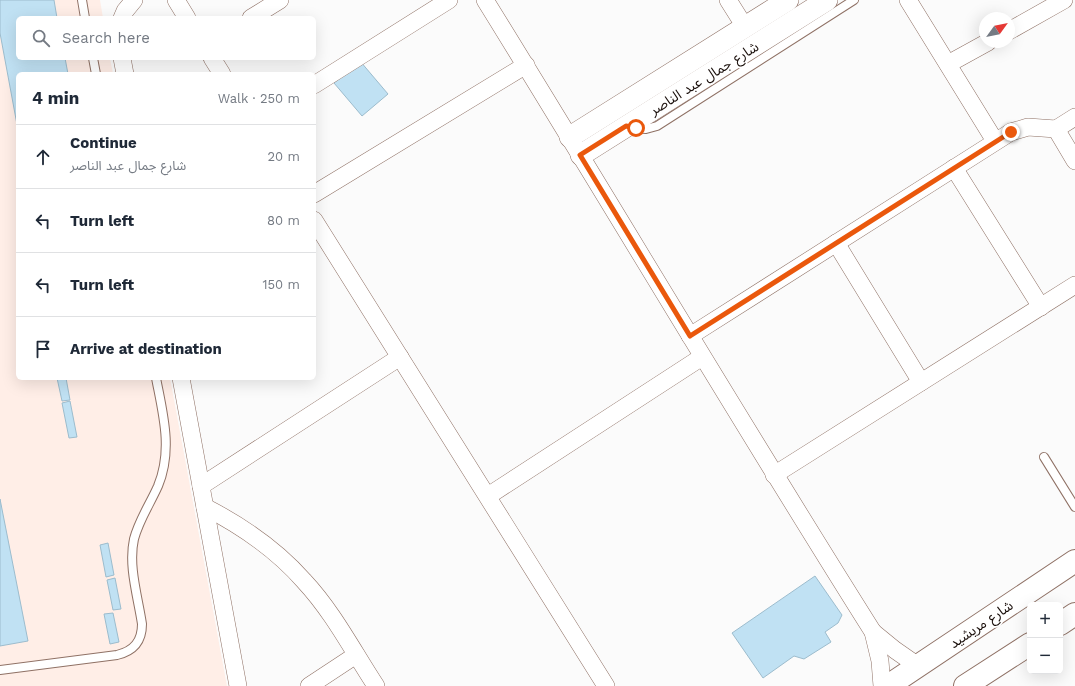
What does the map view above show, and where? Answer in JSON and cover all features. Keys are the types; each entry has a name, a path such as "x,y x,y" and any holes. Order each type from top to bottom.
{"main road":[{"name":"شارع مريشيد","path":"888,686 1075,561"},
{"path":"1063,622 1075,614"},
{"path":"965,686 1027,646"}],"street":[{"path":"123,16 134,0"},
{"path":"176,0 186,16"},
{"path":"254,16 280,0"},
{"path":"316,84 449,0"},
{"path":"485,0 570,137 774,475 873,632 880,660 882,686"},
{"path":"728,0 745,27"},
{"name":"شارع جمال عبد الناصر","path":"570,137 788,0"},
{"name":"شارع جمال عبد الناصر","path":"580,155 827,0"},
{"path":"908,0 995,142"},
{"path":"1015,27 1064,0"},
{"path":"948,64 979,47"},
{"path":"122,60 125,72"},
{"path":"213,60 221,72"},
{"path":"316,193 526,66"},
{"path":"690,336 1011,132 1028,127 1056,129 1075,117"},
{"path":"1056,129 1075,161"},
{"path":"954,168 1041,306"},
{"path":"316,223 606,686"},
{"path":"836,243 921,382"},
{"path":"774,475 1075,285"},
{"path":"201,486 400,357"},
{"path":"488,496 702,357"},
{"path":"181,380 238,686"},
{"path":"205,507 248,532 287,563 320,601 376,686"},
{"path":"873,632 918,666"},
{"path":"309,686 356,655"}],"lane":[{"path":"82,0 85,16"},
{"path":"626,126 646,129 657,126 854,0"},
{"path":"93,60 96,72"},
{"path":"0,670 117,655 125,653 139,642 142,633 142,624 134,571 134,540 162,473 166,446 166,432 156,380"},
{"path":"1044,457 1075,507"}],"shaded area":[{"path":"0,0 100,0 103,16 16,16 16,60 110,60 113,72 16,72 16,380 170,380 227,686 0,686"}],"building":[{"path":"0,0 54,0 57,16 16,16 16,60 65,60 68,72 16,72 16,119 0,33"},
{"path":"360,61 388,94 362,116 334,83"},
{"path":"57,380 66,380 70,400 62,401"},
{"path":"70,401 77,437 69,438 62,403"},
{"path":"0,499 28,641 0,646"},
{"path":"108,543 114,575 106,577 100,545"},
{"path":"815,576 842,615 838,623 825,632 831,642 804,659 794,656 763,678 732,633"},
{"path":"115,578 121,609 113,610 107,580"},
{"path":"113,613 119,642 110,644 104,614"}],"route":[{"path":"636,128 626,126 580,155 690,336 1011,132"}]}
